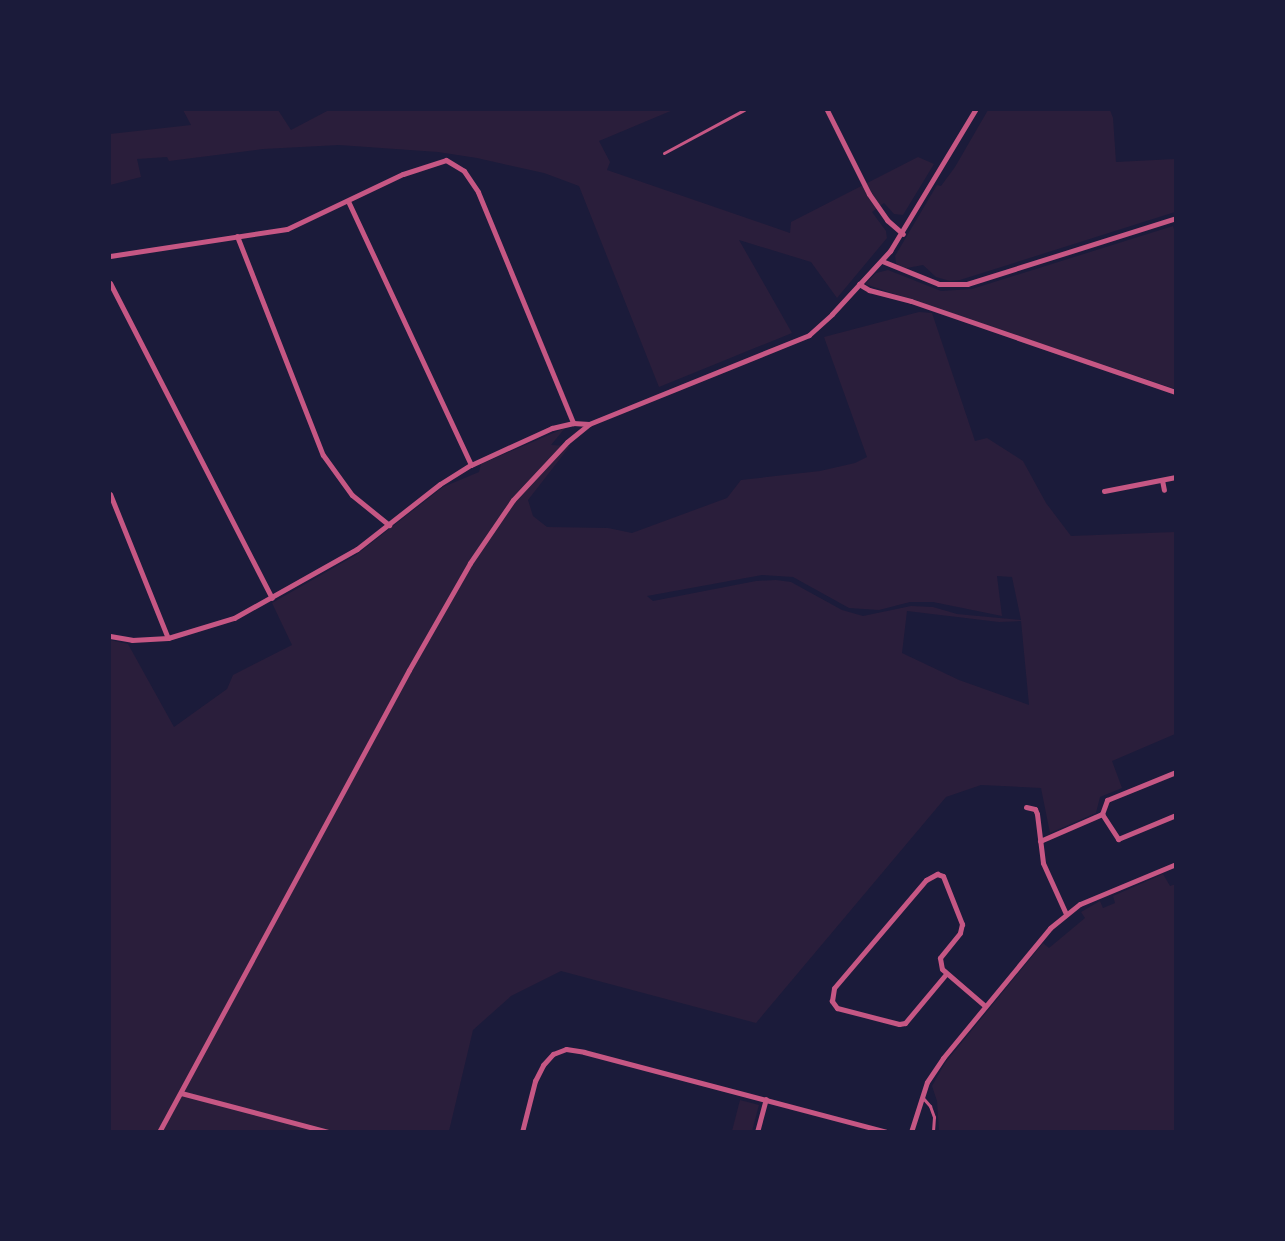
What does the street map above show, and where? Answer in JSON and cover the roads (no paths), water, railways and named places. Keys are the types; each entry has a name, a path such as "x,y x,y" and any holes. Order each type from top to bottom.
{"street":[{"path":"826,110 869,194 888,220 903,234"},
{"path":"159,1131 392,700 470,563 513,500 567,442 589,424 808,335 832,314 882,261 903,234 975,110"},
{"path":"110,256 287,229 403,174 446,160 464,171 478,192 573,423"},
{"path":"348,201 471,465"},
{"path":"882,261 939,284 967,284 1176,218"},
{"path":"237,236 323,455 352,495 389,525"},
{"path":"110,283 272,598"},
{"path":"859,284 869,290 911,301 1176,392"},
{"path":"110,636 132,640 168,638 234,618 349,554 440,484 471,465 552,428 573,423 589,424"},
{"path":"1104,491 1176,477"},
{"path":"1162,480 1164,490"},
{"path":"110,494 168,638"},
{"path":"1040,841 1102,814 1107,800 1176,772"},
{"path":"1026,807 1035,809 1037,814 1043,863 1066,914"},
{"path":"1102,814 1118,839 1176,815"},
{"path":"910,1131 921,1096 943,1058 1035,943 1066,914 1094,898 1176,864"},
{"path":"946,974 905,1023 899,1024 837,1008 832,1001 834,988 926,880 937,874 943,876 962,924 960,933 940,958 946,974 984,1005"},
{"path":"522,1131 535,1081 543,1065 553,1054 566,1049 885,1131"},
{"path":"181,1093 329,1131"},
{"path":"757,1131 765,1100"}],"lane":[{"path":"664,153 744,110"},
{"path":"921,1096 930,1106 934,1118 933,1131"}]}
